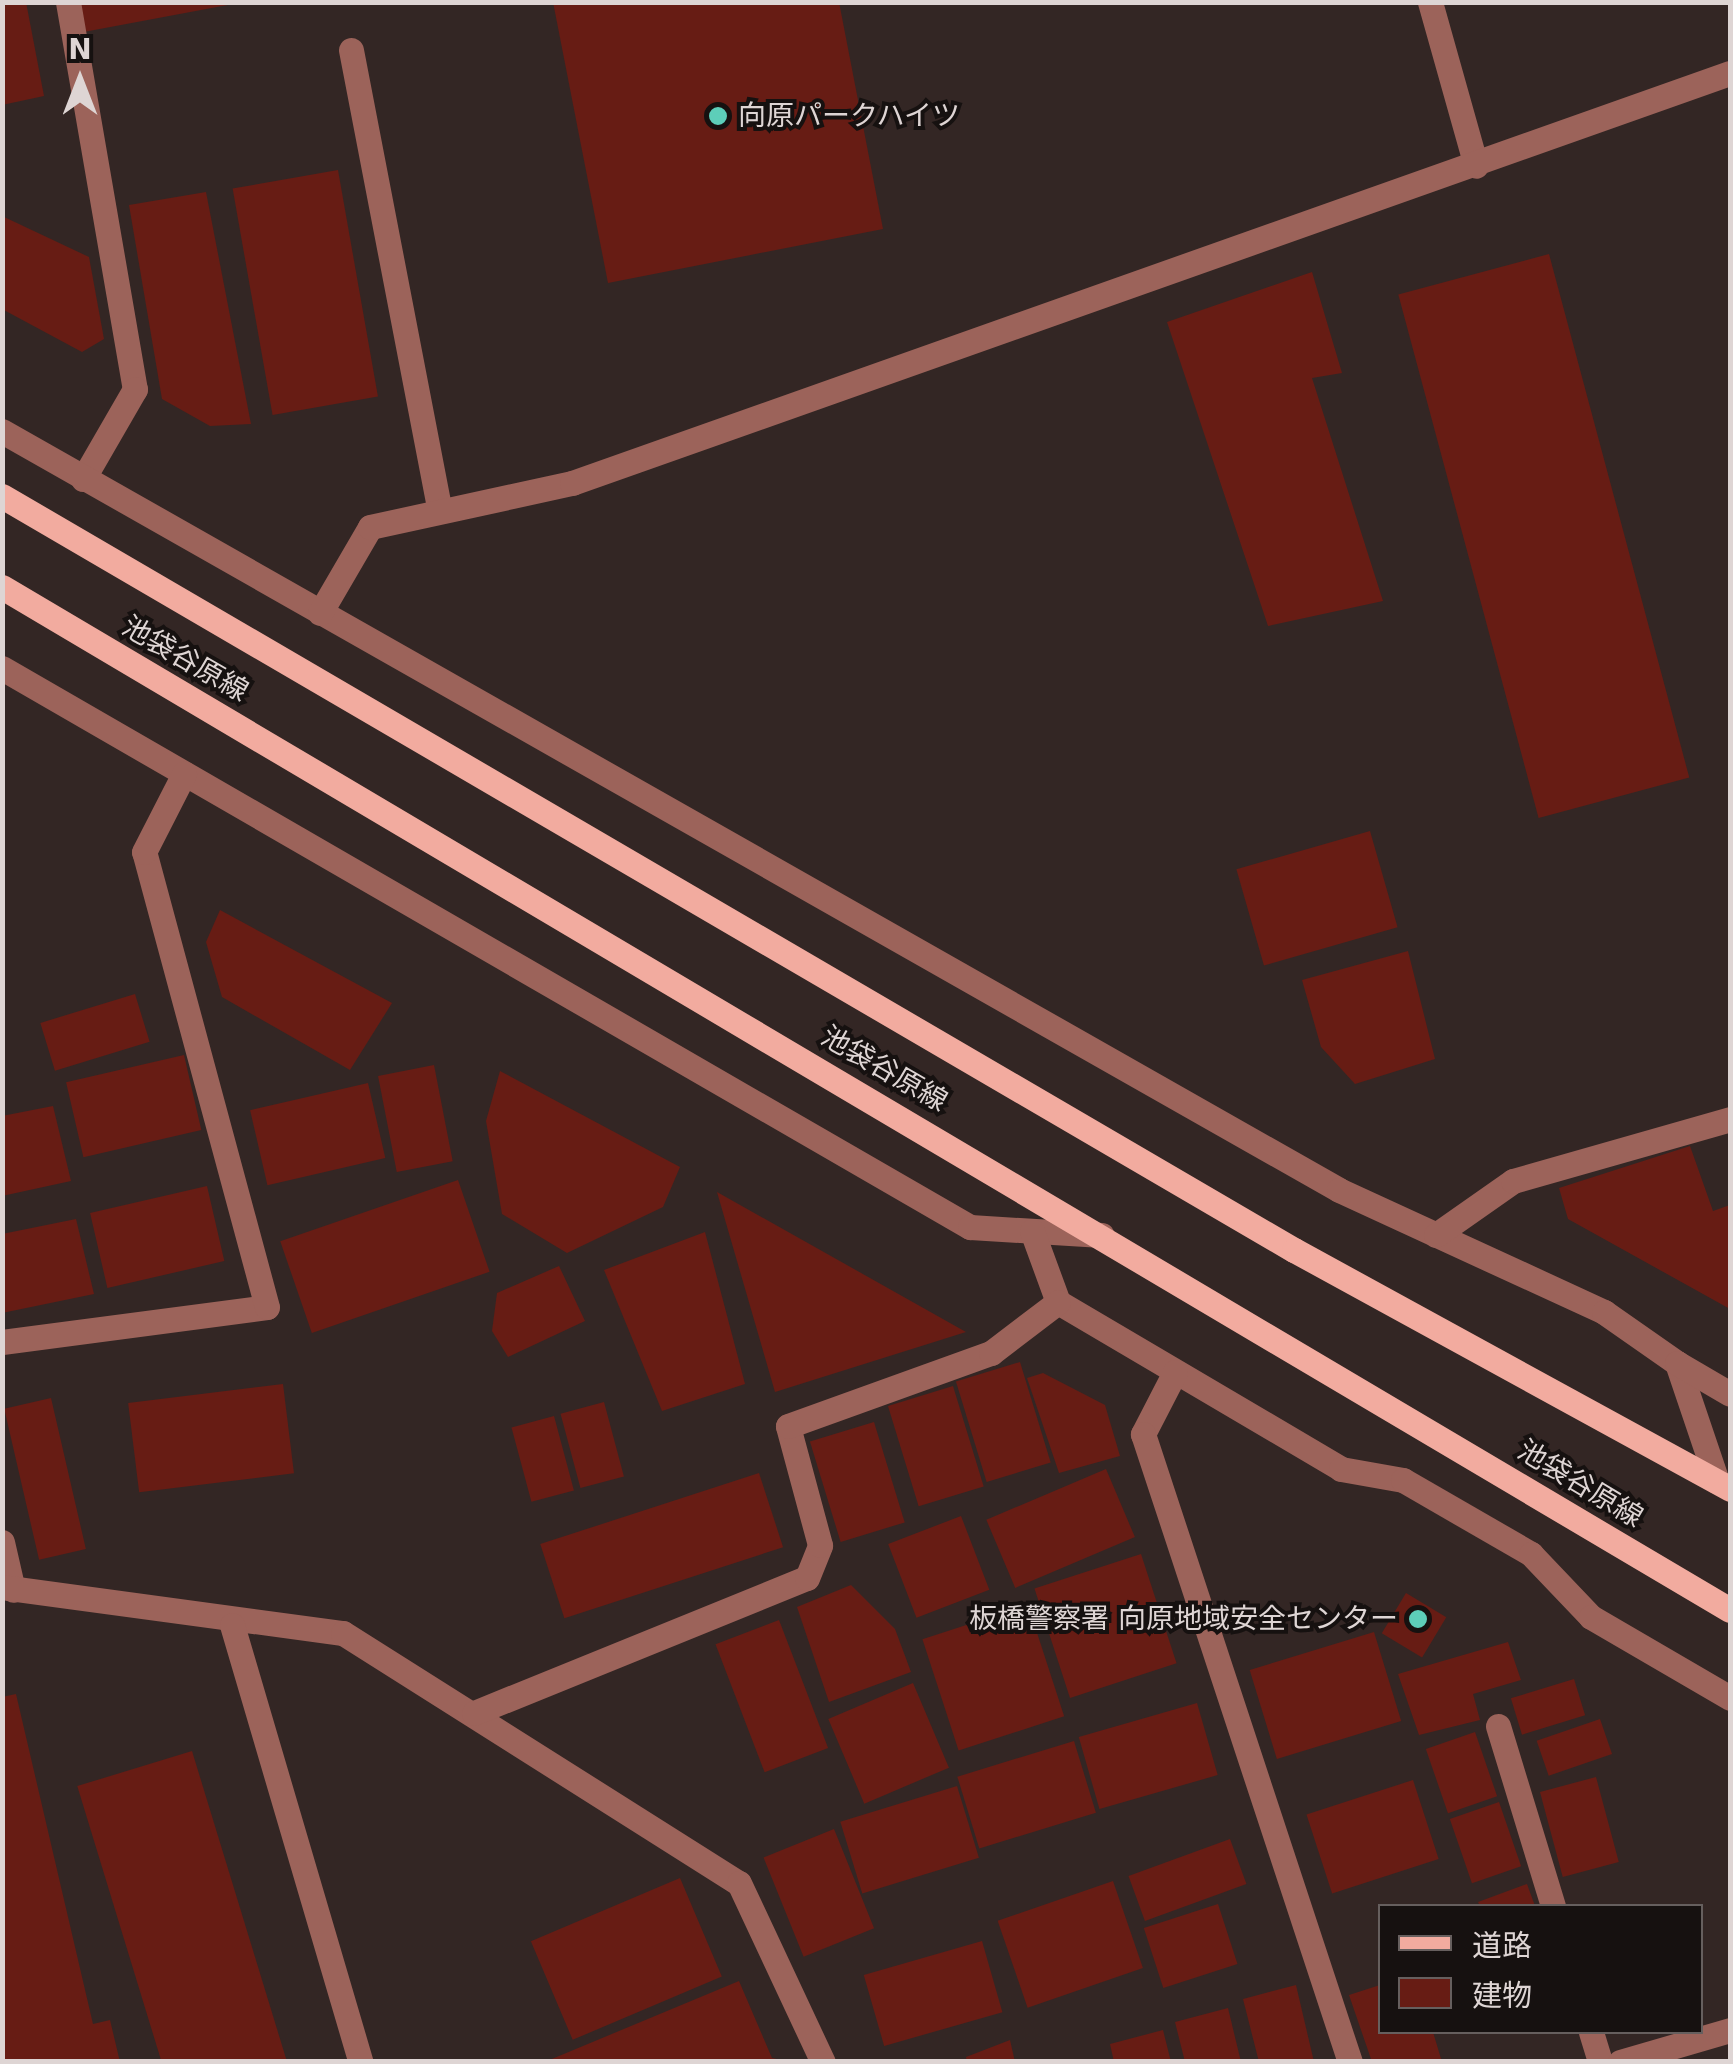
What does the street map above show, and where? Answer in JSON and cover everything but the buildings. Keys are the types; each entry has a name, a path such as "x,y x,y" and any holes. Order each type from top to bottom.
{"main road":[{"name":"池袋谷原線","path":"2,496 1294,1250 1724,1485"},
{"name":"池袋谷原線","path":"2,587 1107,1235 1730,1610"}],"street":[{"path":"68,2 134,389 83,480"},
{"path":"1430,2 1476,166"},
{"path":"350,50 439,506"},
{"path":"320,613 370,527 439,506 572,483 1730,73"},
{"path":"2,431 1339,1190 1604,1312 1730,1394"},
{"path":"2,668 970,1228 1107,1235"},
{"path":"2,1342 267,1307 144,852 184,774"},
{"path":"1436,1235 1512,1181 1730,1119"},
{"path":"1032,1231 1058,1302 1341,1470 1403,1480 1531,1554 1591,1617 1730,1698"},
{"path":"474,1713 807,1578 820,1546 788,1426 991,1353 1058,1302"},
{"path":"1677,1363 1724,1485"},
{"path":"1175,1372 1142,1434 1350,2062"},
{"path":"2,1542 8,1588 232,1625 342,1634 474,1713 739,1883 824,2062"},
{"path":"232,1625 361,2062"},
{"path":"1498,1726 1552,1904"},
{"path":"1620,2062 1730,2030"},
{"path":"1592,2034 1600,2062"}],"place":[{"name":"向原パークハイツ","path":"718,116"},
{"name":"板橋警察署 向原地域安全センター","path":"1418,1619"}]}
